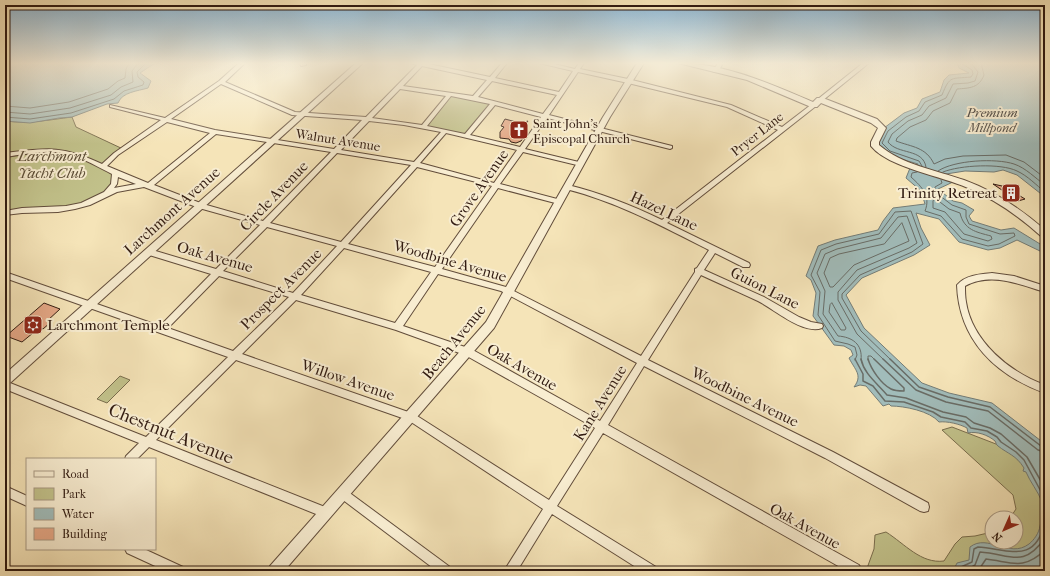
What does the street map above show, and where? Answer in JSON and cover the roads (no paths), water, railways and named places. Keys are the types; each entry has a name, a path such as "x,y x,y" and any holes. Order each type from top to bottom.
{"street":[{"path":"103,166 116,154 209,90"},
{"path":"239,90 294,114 368,118 423,126 581,164"},
{"name":"Larchmont Avenue","path":"5,381 330,90"},
{"name":"Circle Avenue","path":"161,330 396,90"},
{"path":"420,90 494,102 670,147"},
{"path":"474,98 481,90"},
{"path":"542,90 561,94"},
{"name":"Grove Avenue","path":"397,327 564,90"},
{"name":"Beach Avenue","path":"275,571 490,326 589,150 599,129 623,90"},
{"path":"661,90 729,106 782,130"},
{"path":"778,90 814,105"},
{"name":"Pryer Lane","path":"662,223 833,90"},
{"path":"423,126 450,94"},
{"path":"820,100 878,123 882,128 875,146 879,151 893,159 946,176 971,186 1000,202 1028,221 1045,236"},
{"path":"466,136 494,102"},
{"name":"Walnut Avenue","path":"112,106 216,132 416,164 559,202"},
{"name":"Prospect Avenue","path":"131,458 295,296 343,245 445,131"},
{"path":"5,213 75,207 132,186 147,185 216,132"},
{"name":"Woodbine Avenue","path":"5,155 47,150 62,151 201,206 503,289 642,361 830,455 924,507"},
{"path":"107,194 114,184 115,173"},
{"name":"Hazel Lane","path":"568,187 637,211 713,250 746,264"},
{"name":"Kane Avenue","path":"510,571 698,271 713,250"},
{"name":"Oak Avenue","path":"149,252 397,327 468,352 601,428 855,569"},
{"name":"Guion Lane","path":"698,271 762,300 802,323 810,326 819,326"},
{"name":"Willow Avenue","path":"5,275 411,416 550,507 652,571"},
{"path":"1045,289 1007,277 996,276 982,277 965,282 961,285 960,293 973,331 992,358 1028,384 1045,389"},
{"name":"Chestnut Avenue","path":"5,385 147,443 326,513"},
{"path":"5,490 26,500"},
{"path":"343,493 446,571"},
{"path":"133,550 179,571"}],"water":[{"path":"5,90 140,90 123,96 118,103 107,104 72,117 30,123 5,121"},
{"name":"Premium Millpond","path":"941,90 1045,90 1045,197 1017,175 1003,170 994,172 965,171 946,174 944,177 953,182 938,189 953,201 962,203 974,210 969,216 972,221 1001,230 1014,228 1045,247 1040,251 1017,240 1000,248 988,250 959,242 939,219 916,213 921,228 930,245 914,255 862,278 846,295 864,328 922,383 949,393 992,403 1045,444 1045,571 953,571 957,563 969,560 970,547 977,543 984,543 984,550 1024,550 1024,546 1029,544 1036,536 1042,517 1043,505 1026,472 1023,471 1024,468 1015,457 997,446 995,441 989,437 979,433 968,433 967,428 950,422 939,422 935,418 923,412 903,407 891,406 889,404 883,406 866,386 860,385 854,387 857,383 858,376 856,369 849,358 853,355 851,350 844,346 834,345 813,316 816,293 811,280 806,276 818,246 835,240 878,230 893,208 925,204 921,191 906,178 910,168 915,169 918,164 888,155 877,146 884,128 904,113 917,108 922,99 940,92"}],"place":[{"name":"Saint John's Episcopal Church","path":"519,130"},
{"name":"Trinity Retreat","path":"1011,193"},
{"name":"Larchmont Temple","path":"33,325"}],"park label":[{"name":"Larchmont Yacht Club","path":"52,164"}]}
